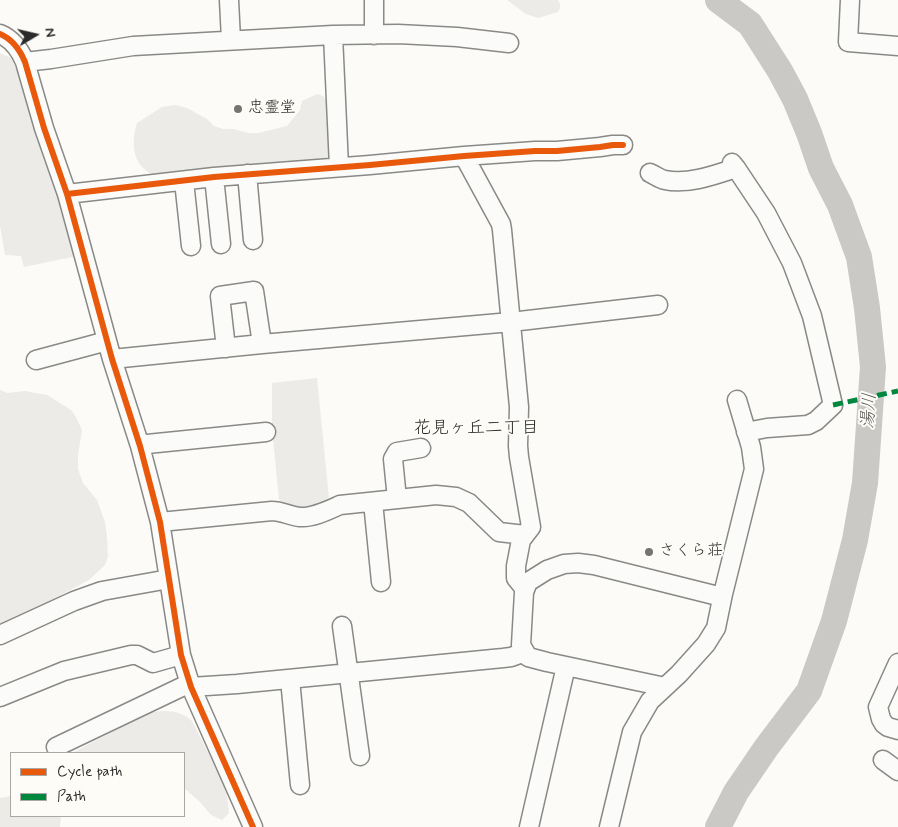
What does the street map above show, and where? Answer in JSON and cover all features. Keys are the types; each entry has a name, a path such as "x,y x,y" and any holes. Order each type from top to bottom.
{"street":[{"path":"229,0 231,40"},
{"path":"374,0 374,35"},
{"path":"850,0 848,42 898,46"},
{"path":"0,34 12,42 25,62 44,128 67,194 112,359 140,446 160,522 182,656 191,685 253,827"},
{"path":"333,34 339,168"},
{"path":"25,62 133,46 333,34 398,34 457,37 509,43"},
{"path":"67,194 247,174 339,168 464,156 557,151 613,145 623,146"},
{"path":"464,156 501,224 519,407 519,457 531,527 521,540 516,566 516,578 525,589"},
{"path":"650,173 663,180 676,182 720,174 734,166 766,213 792,263 812,316 833,405 816,421 808,425 767,428 746,432"},
{"path":"247,174 253,240"},
{"path":"214,177 221,244"},
{"path":"184,181 191,246"},
{"path":"226,348 220,296 254,291 262,344"},
{"path":"112,359 510,322 658,305"},
{"path":"36,360 107,341"},
{"path":"609,827 632,732 650,701 706,644 716,628 754,469 751,447 737,400"},
{"path":"140,446 266,432"},
{"path":"397,499 393,459 397,452 421,448"},
{"path":"160,522 272,511 305,516 326,511 340,505 436,495 456,497 469,503 499,532 525,535"},
{"path":"373,502 381,582"},
{"path":"665,687 528,657 521,645 525,589 528,582 548,570 564,564 578,563 594,565 722,597"},
{"path":"0,635 74,601 102,591 169,579"},
{"path":"342,626 360,756"},
{"path":"56,747 191,685 290,679 510,658 525,652"},
{"path":"0,696 64,671 130,655 137,655 153,663 182,656"},
{"path":"898,663 878,708 880,719 884,724 898,730"},
{"path":"530,827 566,666"},
{"path":"290,679 300,785"},
{"path":"882,760 898,771"}],"shaded area":[{"path":"507,0 558,0 560,7 558,12 538,18 526,14"},
{"path":"0,53 11,58 21,79 77,256 24,267 21,256 5,255 0,226"},
{"path":"317,94 326,100 332,134 331,153 322,160 152,174 140,165 137,159 134,138 137,123 162,107 175,105 187,108 207,119 214,126 223,129 258,133 287,126 300,110 302,101"},
{"path":"317,378 329,498 305,508 293,506 279,500 272,428 272,383"},
{"path":"0,390 7,393 25,391 47,395 71,410 76,417 82,430 78,469 83,483 97,500 105,522 108,556 105,565 89,580 17,618 0,624"},
{"path":"170,711 185,716 192,721 222,780 227,795 229,813 222,820 211,815 185,789 185,752 74,752 149,713"},
{"path":"10,796 10,817 61,817 60,827 0,827 0,798"}],"waterway":[{"name":"湯川","path":"718,0 750,24 780,71 795,99 821,168 840,205 859,257 873,367 865,483 855,540 834,621 809,691 736,792 718,827"}],"marked path":[{"path":"833,405 898,391"}],"cycle path":[{"path":"0,34 15,45 25,62 44,128 67,194 112,359 140,446 160,522 181,655 191,687 253,827"},
{"path":"67,194 214,177 623,145"}],"place":[{"name":"忠霊堂","path":"238,109"},
{"name":"さくら荘","path":"649,552"}],"district":[{"name":"花見ヶ丘二丁目","path":"476,429"}]}
